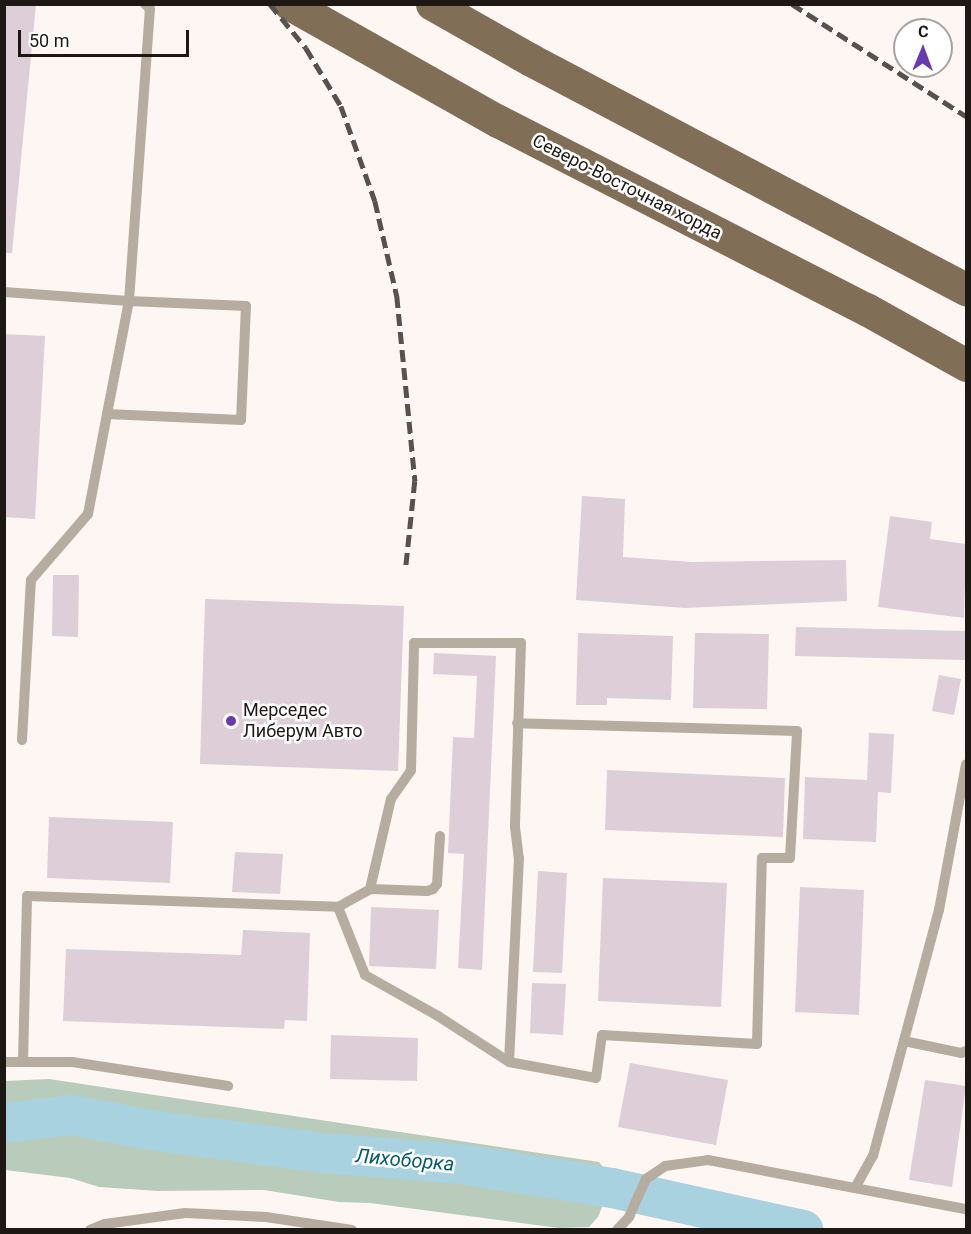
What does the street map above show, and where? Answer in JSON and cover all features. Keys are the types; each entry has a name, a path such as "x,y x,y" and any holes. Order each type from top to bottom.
{"main road":[{"name":"Северо-Восточная хорда","path":"290,4 498,122 866,309 966,365"},
{"path":"432,4 531,60 966,289"}],"lane":[{"path":"22,740 31,580 88,514 129,301 150,9 145,4"},
{"path":"4,292 246,306 241,420 107,414"},
{"path":"370,889 391,799 411,770 414,643 521,643 515,827 519,858 509,1062"},
{"path":"338,907 365,975 438,1016 509,1062 596,1078 602,1035 757,1044 762,858 790,858 797,731 517,723"},
{"path":"855,1188 873,1156 939,910 966,764"},
{"path":"23,1062 27,896 338,907 370,889 427,891 433,889 437,884 440,836"},
{"path":"904,1041 961,1053 966,1051"},
{"path":"4,1062 72,1062 228,1086"},
{"path":"617,1230 629,1217 646,1179 665,1166 708,1160 966,1209"},
{"path":"90,1230 105,1224 185,1214 266,1217 352,1230"}],"green space":[{"path":"49,1079 599,1162 608,1173 609,1190 598,1217 589,1227 559,1228 370,1203 339,1202 264,1190 158,1191 99,1187 70,1178 5,1170 5,1081"}],"building":[{"path":"4,4 36,4 12,253 4,253"},
{"path":"4,334 45,336 35,519 4,517"},
{"path":"582,496 625,499 623,557 692,562 846,560 847,601 685,608 576,600"},
{"path":"890,516 932,522 930,539 966,544 964,618 878,607"},
{"path":"53,575 79,575 78,637 52,636"},
{"path":"205,599 404,606 398,771 200,764"},
{"path":"796,627 965,631 965,660 795,656"},
{"path":"578,633 673,636 671,700 607,698 607,705 576,705"},
{"path":"695,633 769,634 767,709 693,708"},
{"path":"434,653 496,656 482,970 458,968 464,854 448,853 453,737 474,738 477,676 433,674"},
{"path":"939,675 961,679 954,715 932,711"},
{"path":"869,733 894,734 891,793 878,792 876,842 803,839 805,777 867,780"},
{"path":"607,770 785,778 783,837 605,830"},
{"path":"49,817 173,822 170,883 47,878"},
{"path":"235,852 283,854 280,894 232,892"},
{"path":"538,871 567,873 562,973 533,972"},
{"path":"603,878 727,883 721,1007 598,1001"},
{"path":"800,887 864,890 859,1015 795,1012"},
{"path":"371,907 439,910 436,969 369,966"},
{"path":"243,930 310,933 307,1021 285,1020 284,1029 63,1021 66,949 241,955"},
{"path":"532,983 566,984 563,1035 530,1033"},
{"path":"331,1035 418,1038 417,1081 330,1079"},
{"path":"630,1063 728,1080 716,1145 618,1127"},
{"path":"925,1080 966,1086 952,1187 909,1180"}],"waterway":[{"name":"Лихоборка","path":"4,1123 71,1115 156,1131 324,1153 460,1164 612,1188 803,1230"}],"railway":[{"path":"270,4 306,48 341,106 375,201 397,296 415,481 406,567"},
{"path":"792,4 966,116"}],"place":[{"name":"Мерседес Либерум Авто","path":"231,721"}]}
